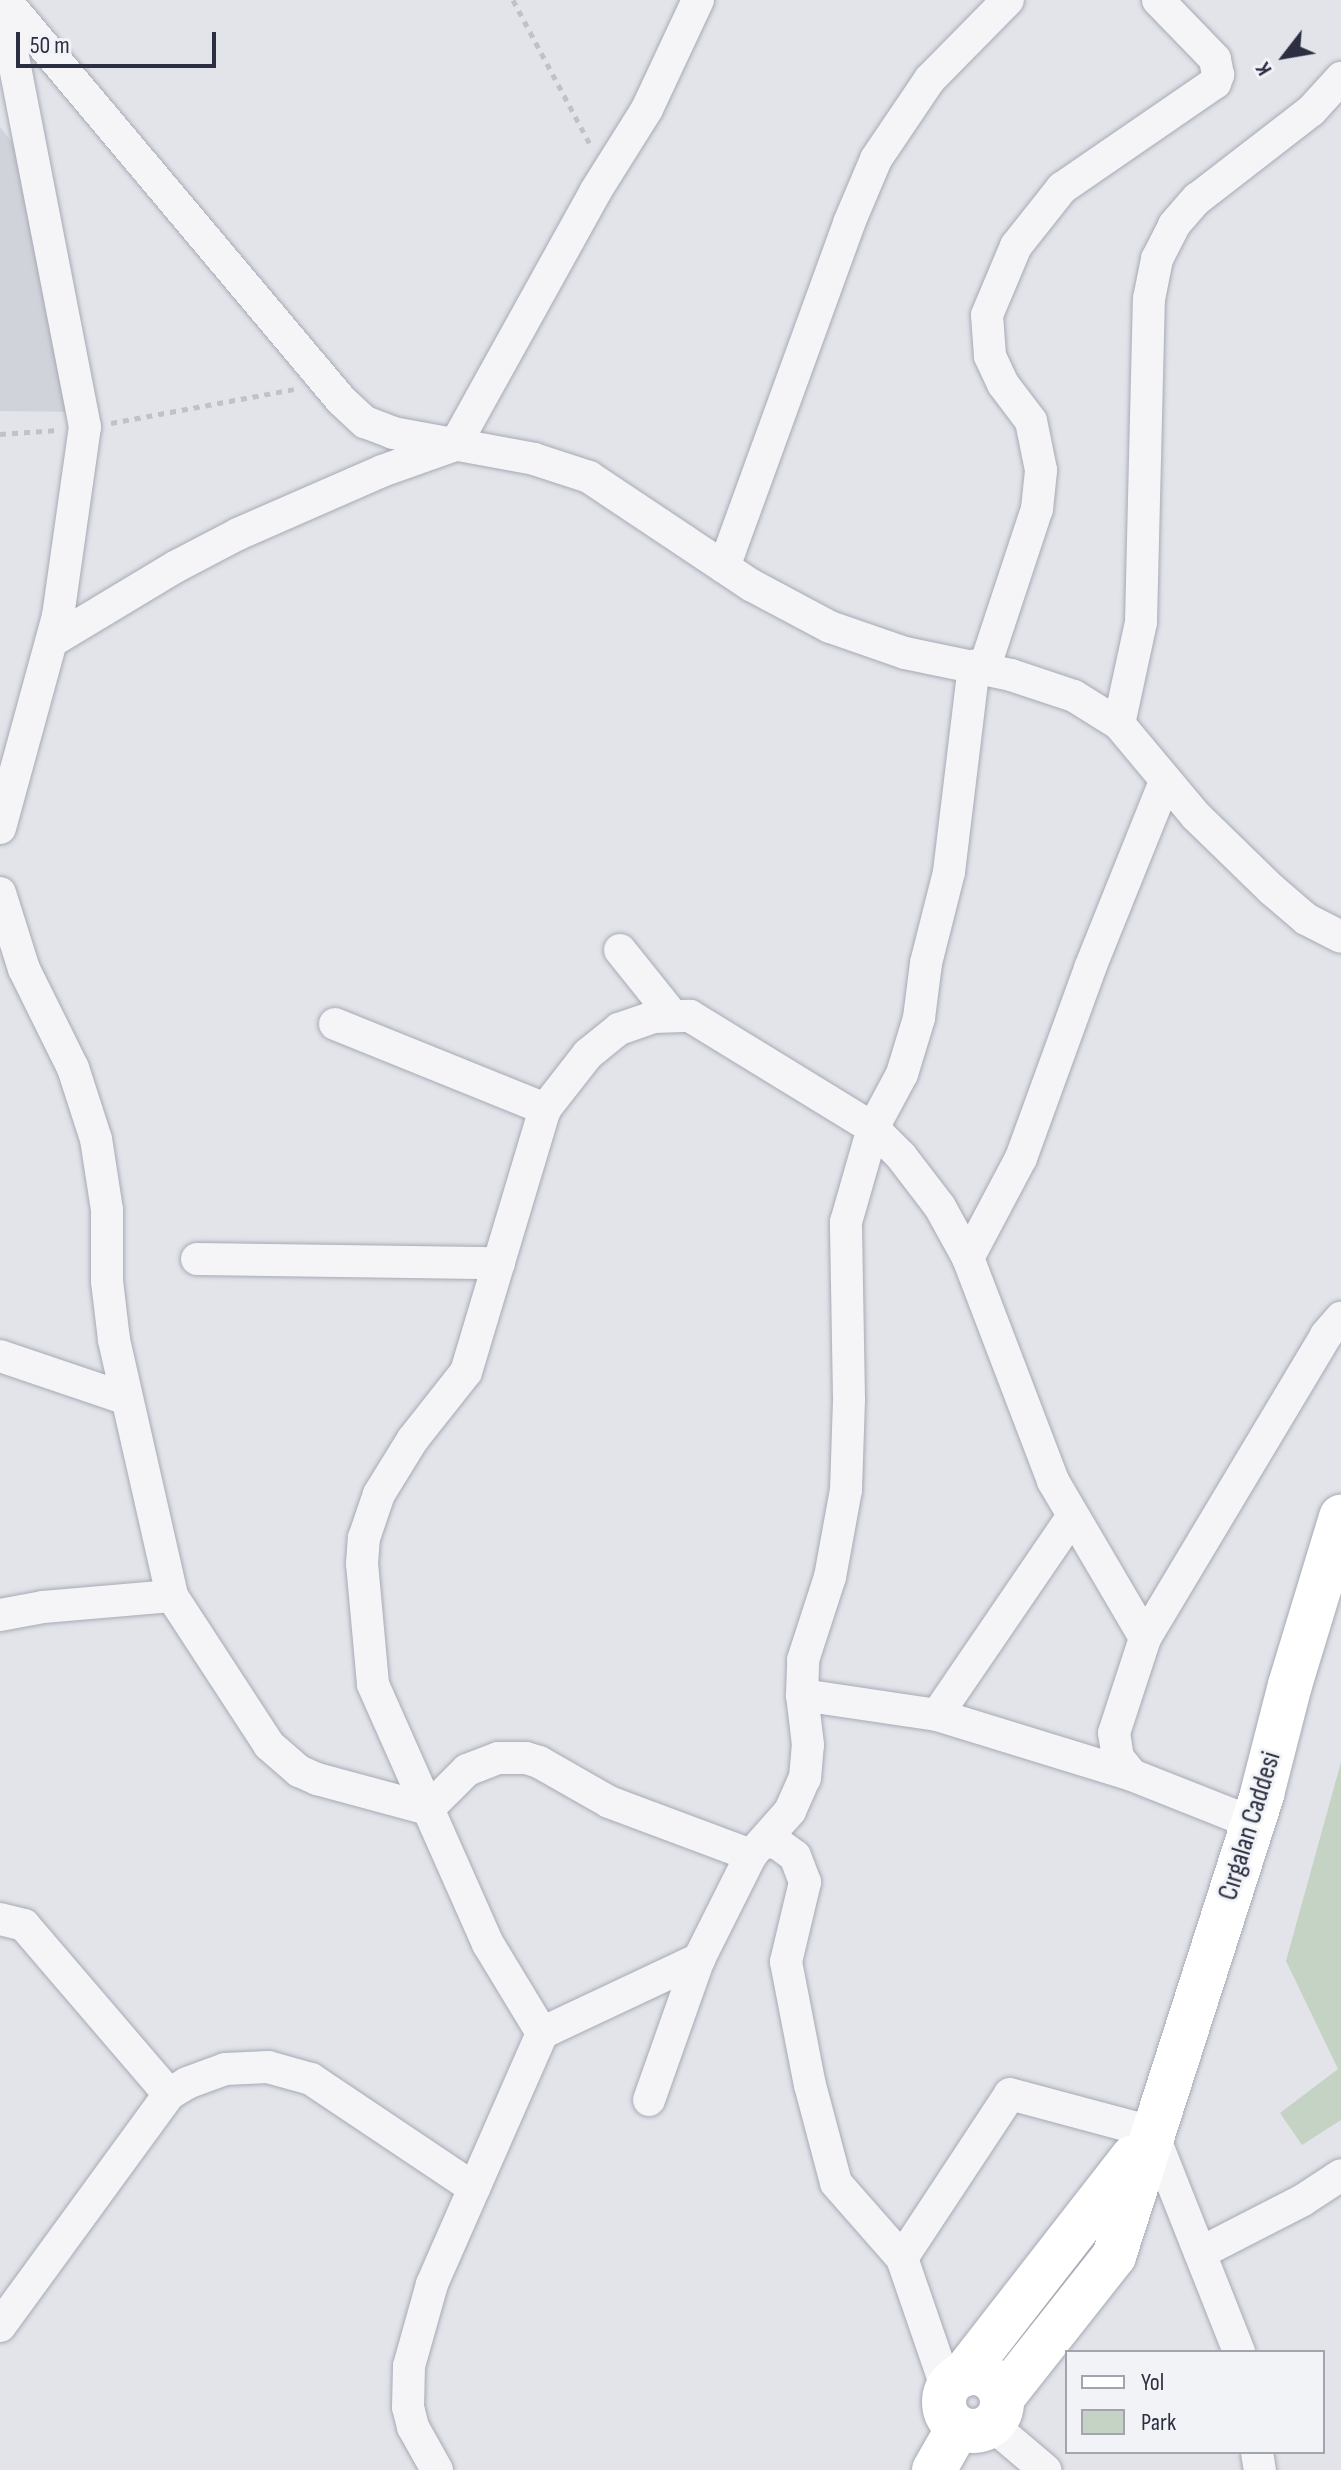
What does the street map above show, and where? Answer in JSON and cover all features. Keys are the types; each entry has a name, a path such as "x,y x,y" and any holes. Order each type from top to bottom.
{"street":[{"path":"4,0 351,412 379,429 534,459 589,477 724,567 790,608 830,627 905,653 979,668 1074,696 1119,724 1165,781 1271,889 1306,919 1341,937"},
{"path":"0,828 52,641 70,553 85,427 4,0"},
{"path":"724,567 849,223 876,159 930,79 1008,0"},
{"path":"649,2100 699,1959 758,1848 790,1811 805,1778 808,1745 802,1695 803,1660 830,1577 846,1490 849,1429 846,1222 873,1128 902,1074 919,1018 926,963 949,872 979,668 1037,509 1041,470 1031,421 1003,384 990,356 987,315 1016,246 1062,188 1215,83 1218,67 1215,59 1158,0"},
{"path":"52,641 150,581 238,534 382,471 455,445 647,109 686,8"},
{"path":"1119,724 1141,622 1149,411 1149,299 1157,259 1174,225 1191,205 1311,111 1339,83"},
{"path":"968,1258 1021,1158 1090,968 1165,781"},
{"path":"0,893 24,969 73,1068 96,1139 107,1210 107,1281 124,1398 172,1596 269,1745 283,1759 317,1779 428,1809"},
{"path":"620,950 672,1015"},
{"path":"542,2033 488,1944 373,1684 363,1590 364,1538 379,1494 398,1463 438,1405 466,1372 545,1109 565,1080 603,1040 637,1021 672,1015 690,1016 873,1128 922,1181 968,1258 1053,1481 1145,1638"},
{"path":"335,1024 545,1109"},
{"path":"197,1259 499,1263"},
{"path":"1132,1775 1118,1758 1114,1733 1145,1638 1326,1335 1341,1318"},
{"path":"0,1356 124,1398"},
{"path":"937,1715 1073,1516"},
{"name":"Cırgalan Caddesi","path":"934,2470 973,2403 1152,2132 1253,1823 1341,1517"},
{"path":"0,1615 43,1607 172,1596"},
{"path":"802,1695 937,1715 1132,1775 1253,1823"},
{"path":"428,1809 467,1770 498,1758 526,1758 609,1802 758,1848 777,1843 795,1856 805,1882 786,1962 810,2085 836,2183 902,2258 973,2403 1045,2470"},
{"path":"0,1919 24,1925 169,2094"},
{"path":"437,2470 413,2427 407,2397 409,2366 432,2284 542,2033 699,1959"},
{"path":"0,2326 169,2094 187,2083 225,2069 268,2067 290,2072 331,2091 474,2188"},
{"path":"902,2258 1010,2094 1152,2132 1238,2350"},
{"path":"1200,2253 1303,2200 1341,2175"}],"path":[{"path":"513,0 607,175"},
{"path":"0,434 85,427 327,383"}],"shaded area":[{"path":"0,127 22,154 94,412 0,411"}],"green space":[{"path":"1341,1762 1341,2120 1302,2145 1280,2113 1338,2069 1286,1961"}]}
